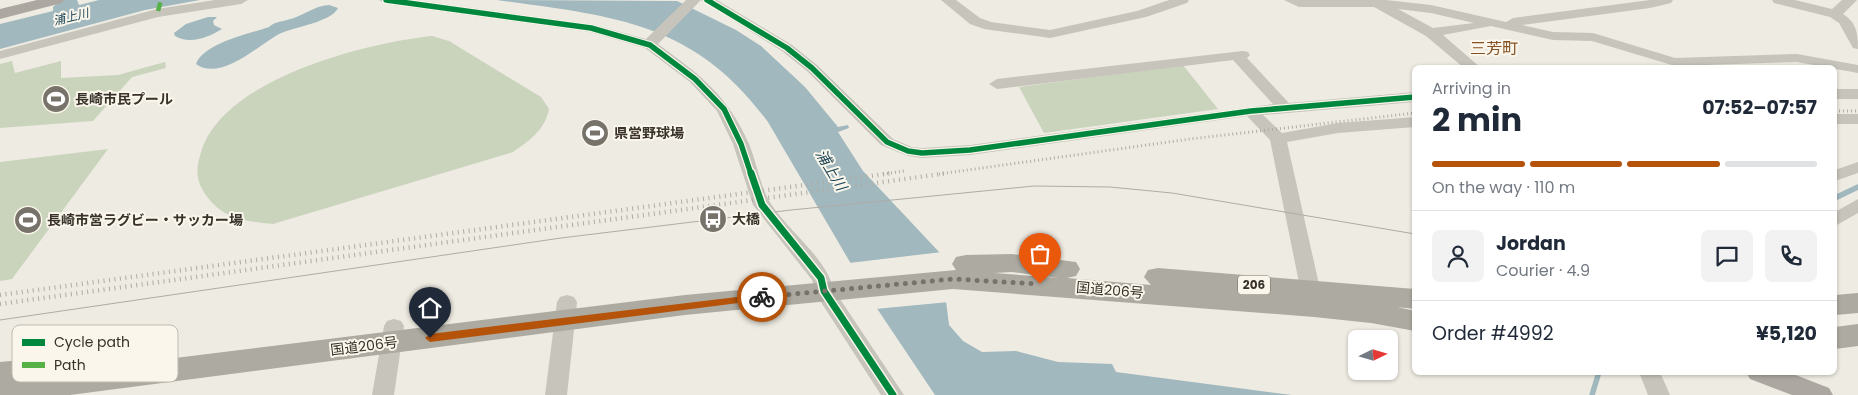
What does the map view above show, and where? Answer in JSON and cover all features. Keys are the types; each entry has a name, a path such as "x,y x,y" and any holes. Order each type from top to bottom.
{"highway":[{"name":"国道206号","path":"178,366 566,311 953,271 1312,299 1412,299"},
{"name":"国道206号","path":"1312,299 1412,320"},
{"path":"1837,305 1858,303"},
{"name":"国道206号","path":"178,356 392,335"},
{"path":"1837,338 1858,335"},
{"name":"国道206号","path":"0,392 69,382"}],"main road":[{"path":"0,14 54,0"},
{"path":"1767,375 1821,395"},
{"path":"1801,375 1821,395"}],"street":[{"path":"0,55 157,13 241,0"},
{"path":"386,0 590,28 651,42 696,79 724,109 741,144 762,205 822,284 893,395"},
{"path":"708,0 787,48 812,68 887,142 908,151 939,154 1251,111 1412,97"},
{"path":"948,0 975,21 989,26 1050,34 1141,14 1182,0"},
{"path":"1292,0 1299,3 1377,2 1431,9 1553,36 1593,37 1675,62 1797,58 1836,65"},
{"path":"1431,33 1650,4 1666,0"},
{"path":"1779,0 1835,14 1845,21 1858,45"},
{"path":"1835,14 1850,0"},
{"path":"1377,2 1431,33 1470,65"},
{"path":"651,42 691,3"},
{"path":"997,84 1240,56 1285,108"},
{"path":"1837,65 1858,69"},
{"path":"1837,94 1858,94"},
{"path":"1251,111 1278,139 1312,299"},
{"path":"1837,119 1858,119"},
{"path":"1278,139 1338,128 1412,122"},
{"path":"1837,175 1858,167"},
{"path":"1837,219 1858,205"},
{"path":"556,395 566,311"},
{"path":"383,395 392,335"},
{"path":"1650,375 1659,395"}],"green space":[{"path":"432,36 449,41 541,97 549,109 544,123 536,134 513,152 273,224 232,216 216,206 202,189 198,175 198,165 202,149 216,124 239,102 268,84 301,68 336,56 404,40"},
{"name":"長崎市民プール","path":"12,61 15,73 61,61 61,78 118,75 165,62 166,68 132,77 93,121 0,128 0,64"},
{"path":"1183,65 1218,109 1044,133 1019,87"},
{"name":"長崎市営ラグビー・サッカー場","path":"108,149 12,279 0,281 0,162"}],"water":[{"name":"浦上川","path":"60,0 77,0 79,5 99,0 200,0 145,10 0,49 0,24 53,11 53,7"},
{"name":"浦上川","path":"497,0 677,1 736,30 761,46 805,87 838,127 848,125 849,128 838,132 863,171 940,253 949,325 963,341 982,352 1016,351 1058,362 1112,364 1116,372 1292,395 935,395 878,310 768,122 740,88 711,63 680,43 648,29 614,19"},
{"path":"329,5 338,8 328,17 312,24 285,31 228,65 206,68 196,64 208,50 228,40 269,27 277,22 292,19 318,7"},
{"path":"208,17 217,17 213,21 214,25 222,29 211,35 193,40 181,39 175,36 174,33 186,24"}],"pier":[{"path":"942,252 949,302 875,309 849,263"}],"waterway":[{"path":"1837,197 1858,187"},
{"path":"1592,395 1598,375"}],"tram line":[{"path":"0,320 561,238 791,210 1034,186 1110,187 1172,193 1412,233"},
{"path":"1837,303 1858,306"}],"railway":[{"path":"1837,111 1858,111"},
{"path":"939,174 1190,139 1412,113"},
{"path":"883,174 904,171"},
{"path":"0,295 892,173"},
{"path":"0,304 948,173"}],"marked path":[{"path":"158,11 161,0"}],"cycle path":[{"path":"386,0 591,28 650,45 695,79 724,109 741,144 762,205 821,278 824,291 893,395"},
{"path":"707,0 752,25 787,48 812,68 887,142 908,151 922,153 970,150 1251,111 1412,97"}],"way so far":[{"path":"762,297 953,279 1040,284"}],"place":[{"name":"長崎市民プール","path":"56,99"},
{"name":"県営野球場","path":"595,133"},
{"name":"大橋","path":"713,219"},
{"name":"長崎市営ラグビー・サッカー場","path":"28,220"}],"district":[{"name":"三芳町","path":"1494,48"}],"route":[{"path":"430,338 762,297"}]}
